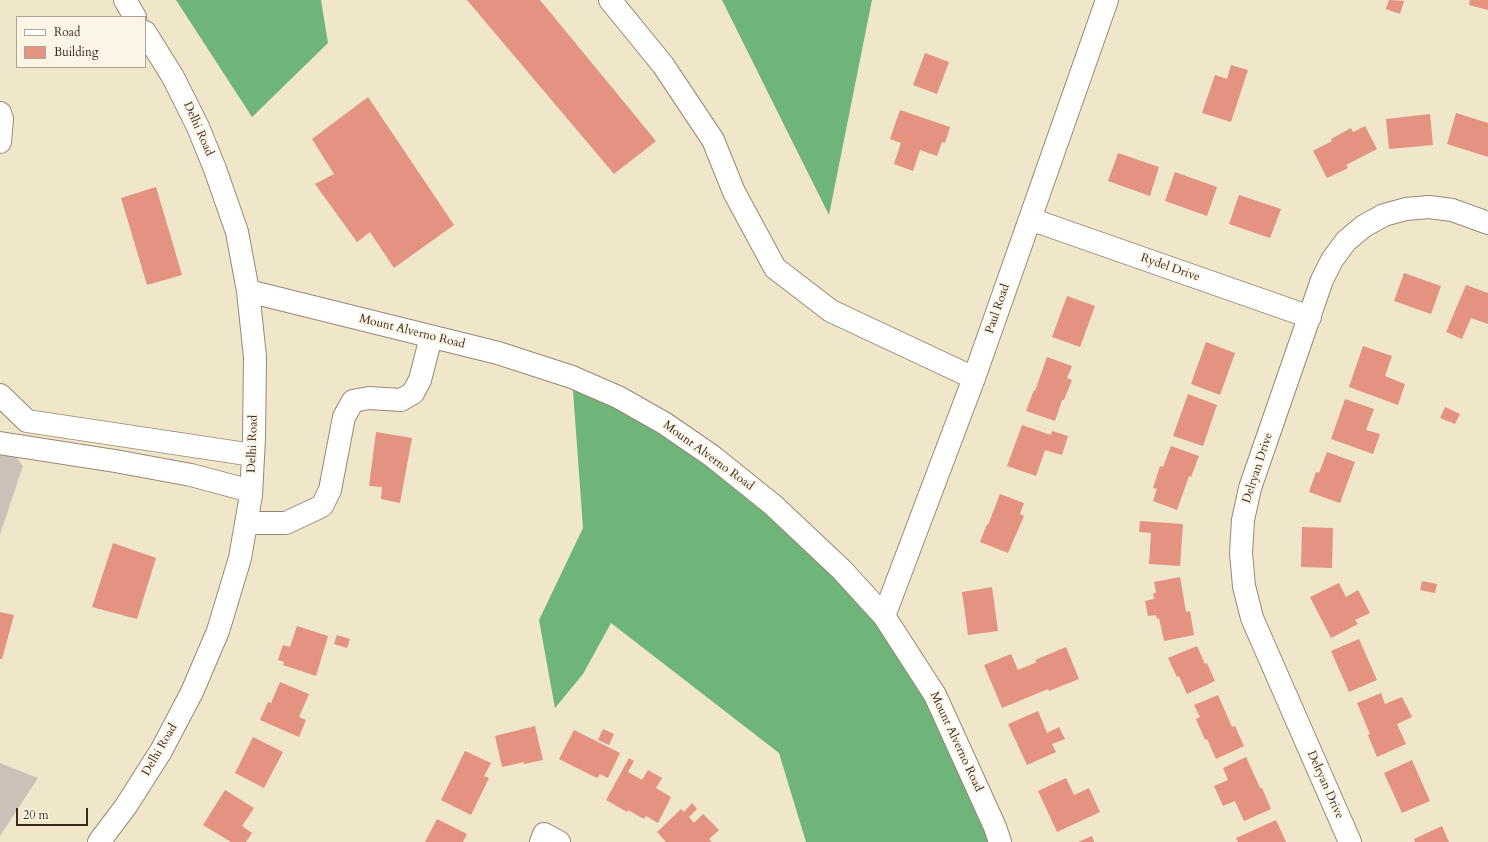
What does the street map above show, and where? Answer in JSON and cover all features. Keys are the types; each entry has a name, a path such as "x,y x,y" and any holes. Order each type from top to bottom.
{"street":[{"path":"125,0 134,16"},
{"path":"610,0 663,65 713,140 734,192 775,268 831,311 974,378"},
{"name":"Paul Road","path":"884,616 974,378 1107,0"},
{"name":"Delhi Road","path":"99,842 126,806 162,751 192,692 218,631 240,558 251,491 255,357 248,291 237,232 198,127 173,77 146,34"},
{"path":"0,113 2,119 0,142"},
{"name":"Delryan Drive","path":"1350,842 1252,618 1244,586 1241,553 1243,520 1250,488 1322,280 1332,260 1346,241 1364,226 1384,215 1406,209 1429,207 1452,210 1488,223"},
{"name":"Rydel Drive","path":"1030,219 1310,317"},
{"name":"Mount Alverno Road","path":"248,291 498,353 572,377 618,397 664,423 712,456 773,505 842,570 884,616 935,695 995,827 1000,842"},
{"path":"246,524 286,523 322,506 330,490 344,417 353,401 369,398 401,400 412,393 420,380 431,337"},
{"path":"0,395 27,421 253,455"},
{"path":"0,443 115,461 191,475 251,491"}],"shaded area":[{"path":"0,437 23,466 0,535"},
{"path":"0,763 38,778 0,836"}],"green space":[{"path":"176,0 321,0 328,43 252,117"},
{"path":"722,0 872,0 829,215 785,127"},
{"path":"572,377 664,423 884,616 1000,842 806,842 779,753 611,623 583,674 555,708 539,620 583,528"}],"building":[{"path":"467,0 540,0 656,141 614,174"},
{"path":"1389,0 1404,1 1400,14 1386,9"},
{"path":"1470,0 1488,0 1488,10 1469,5"},
{"path":"925,53 949,62 937,94 913,85"},
{"path":"1231,65 1248,70 1231,122 1202,113 1215,75 1227,79"},
{"path":"368,97 454,225 394,268 370,232 357,242 315,184 334,174 312,139"},
{"path":"900,110 950,127 945,143 942,142 937,156 920,150 913,171 894,164 901,143 890,139"},
{"path":"1456,113 1488,123 1488,157 1447,144"},
{"path":"1430,114 1433,145 1389,149 1386,119"},
{"path":"1365,126 1377,149 1346,165 1348,168 1327,178 1313,151 1332,141 1331,139 1351,128 1353,132"},
{"path":"1118,153 1159,167 1150,196 1108,181"},
{"path":"1175,172 1217,187 1207,216 1165,201"},
{"path":"156,187 182,275 147,285 121,198"},
{"path":"1239,195 1281,209 1270,238 1229,224"},
{"path":"1404,273 1441,286 1431,314 1394,301"},
{"path":"1466,285 1488,293 1488,324 1471,318 1462,339 1446,332"},
{"path":"1067,296 1095,306 1080,347 1052,337"},
{"path":"1206,342 1235,353 1220,395 1191,384"},
{"path":"1363,346 1392,356 1385,376 1405,384 1398,405 1349,387"},
{"path":"1047,357 1072,366 1067,378 1072,380 1064,400 1062,400 1055,421 1026,411"},
{"path":"1188,394 1217,405 1203,446 1173,436"},
{"path":"1345,399 1374,409 1366,430 1380,434 1373,454 1331,439"},
{"path":"1445,407 1460,414 1455,424 1440,418"},
{"path":"1022,425 1051,435 1052,431 1068,436 1062,455 1045,450 1036,476 1007,466"},
{"path":"376,432 412,438 400,503 381,499 382,487 369,486"},
{"path":"1171,446 1199,456 1191,477 1189,476 1177,510 1153,501 1157,489 1153,488 1160,466 1163,467"},
{"path":"1327,452 1355,462 1340,503 1309,492 1316,472 1319,473"},
{"path":"1000,494 1024,503 1020,514 1024,516 1008,553 980,542"},
{"path":"1140,521 1183,524 1180,566 1149,564 1151,533 1139,532"},
{"path":"1302,527 1333,528 1332,568 1301,567"},
{"path":"113,543 156,558 137,619 92,607"},
{"path":"1180,577 1186,612 1190,611 1194,635 1164,641 1159,618 1157,619 1156,615 1148,616 1145,601 1154,599 1153,593 1156,593 1154,582"},
{"path":"1422,581 1437,584 1435,593 1420,590"},
{"path":"1339,583 1346,597 1358,590 1370,613 1355,620 1358,624 1331,638 1310,597"},
{"path":"992,587 998,631 968,635 962,592"},
{"path":"0,612 14,615 2,659 0,659"},
{"path":"297,626 328,636 316,676 283,665 284,662 278,660 283,645 290,647"},
{"path":"337,635 350,639 347,648 334,644"},
{"path":"1359,639 1377,680 1349,692 1331,651"},
{"path":"1197,646 1215,681 1187,694 1179,676 1177,677 1168,658"},
{"path":"1066,647 1079,679 1049,691 1048,689 1002,708 984,665 1011,654 1018,670 1037,662 1035,660"},
{"path":"280,682 309,694 299,717 306,720 299,737 260,720 268,702 271,703"},
{"path":"1381,693 1385,704 1402,697 1412,717 1397,724 1406,744 1377,757 1368,735 1370,734 1357,703"},
{"path":"1218,695 1232,727 1235,726 1244,746 1216,759 1207,739 1205,740 1196,719 1200,717 1194,705"},
{"path":"1038,711 1047,733 1059,727 1065,739 1052,744 1056,752 1027,765 1008,724"},
{"path":"535,726 543,760 524,764 524,762 502,767 495,736"},
{"path":"603,729 614,734 609,745 598,740"},
{"path":"574,730 620,753 608,778 600,774 597,778 559,759"},
{"path":"253,737 283,752 264,788 235,773"},
{"path":"465,751 491,763 484,776 489,778 471,815 441,800"},
{"path":"1246,757 1271,809 1244,821 1235,801 1223,806 1214,786 1228,780 1223,768"},
{"path":"629,758 634,761 628,772 642,780 648,770 662,778 656,788 671,797 658,823 646,816 644,819 628,810 627,812 606,800"},
{"path":"1412,760 1430,801 1402,813 1384,773"},
{"path":"1066,778 1074,795 1089,788 1100,812 1057,832 1038,791"},
{"path":"225,790 254,808 242,826 252,833 246,842 231,842 203,825"},
{"path":"692,803 697,809 689,817 694,823 703,814 719,830 709,839 712,842 666,842 657,832 681,809 684,812"},
{"path":"437,819 467,834 463,842 425,842"},
{"path":"1276,820 1286,842 1238,842 1236,838"},
{"path":"1442,826 1449,842 1415,842 1414,839"},
{"path":"1092,836 1094,842 1078,842"}]}
